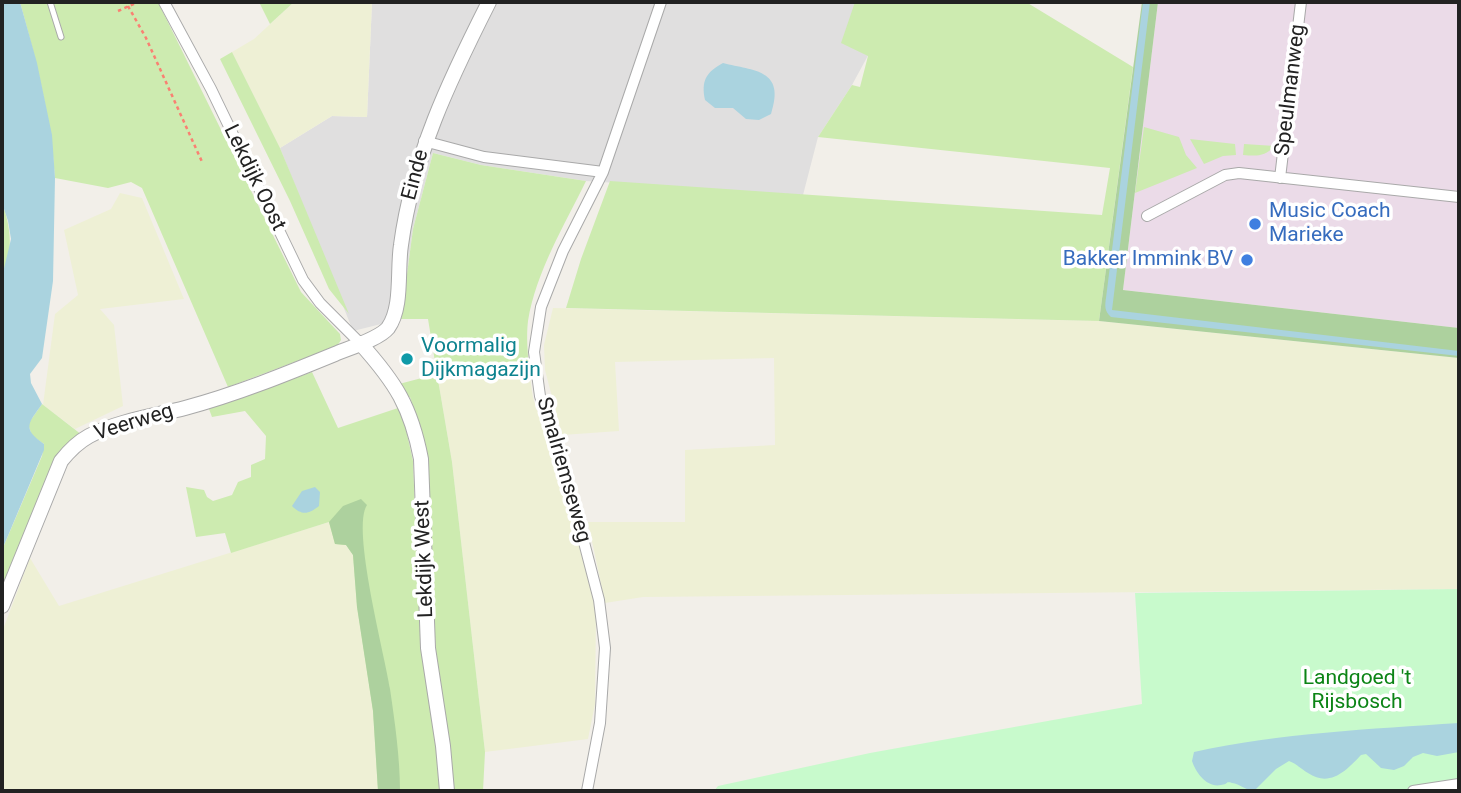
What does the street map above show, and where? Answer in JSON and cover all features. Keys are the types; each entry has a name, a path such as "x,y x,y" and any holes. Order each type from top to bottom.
{"street":[{"name":"Lekdijk Oost","path":"164,2 211,89 303,280 320,303 360,344"},
{"name":"Einde","path":"360,344 384,332 395,311 404,221 425,141 450,79 489,2"},
{"name":"Smalriemseweg","path":"587,791 600,723 604,682 599,600 573,500 540,396 534,352 541,307 563,251 603,172 661,2"},
{"name":"Speulmanweg","path":"1280,178 1301,2"},
{"path":"425,141 484,158 603,172"},
{"path":"1147,216 1225,174 1239,173 1459,197"},
{"name":"Veerweg","path":"2,606 61,461 86,437 230,393 360,344"},
{"name":"Lekdijk West","path":"360,344 382,367 400,393 411,417 419,450 428,648 447,791"},
{"path":"1413,791 1459,783"}],"lane":[{"path":"50,2 61,37"}],"path":[{"path":"118,11 138,2"},
{"path":"128,6 146,38 203,164"}],"shaded area":[{"path":"372,2 897,2 852,85 818,137 803,195 586,181 481,165 433,153 413,229 401,319 353,331 280,148 332,116 367,117"},
{"path":"1158,2 1459,2 1459,328 1123,290"}],"green space":[{"path":"20,2 158,2 301,292 340,334 341,340 337,346 228,387 142,188 131,182 108,188 55,178 46,111"},
{"path":"259,2 294,2 270,24"},
{"path":"294,2 372,2 367,117 332,116 280,148 232,52 254,39"},
{"path":"855,2 1026,2 1133,67 1099,321 566,308 610,181 1102,215 1110,168 818,137 852,85 860,87 868,56 841,43"},
{"path":"1142,2 1158,2 1123,290 1459,328 1459,358 1099,321"},
{"path":"232,52 280,148 349,314 329,289 290,201 220,59"},
{"path":"1144,127 1179,137 1186,155 1197,168 1135,193"},
{"path":"1190,139 1235,144 1236,155 1223,156 1204,164"},
{"path":"1244,144 1275,146 1264,154 1243,155"},
{"path":"433,153 481,165 586,181 537,285 527,327 529,370 437,374 428,319 401,319 413,229"},
{"path":"120,193 142,198 184,299 100,309 114,325 123,406 75,429 43,405 55,314 78,295 64,230 111,209"},
{"path":"2,203 10,250 2,277"},
{"path":"553,308 1099,321 1459,358 1459,589 643,597 605,603 588,522 685,522 685,450 775,445 774,358 615,362 619,431 562,435 545,370 544,345"},
{"path":"529,370 533,398 568,501 596,611 595,704 588,739 485,752 452,462 437,374"},
{"path":"312,372 338,428 401,407 413,461 420,631 442,791 378,791 373,711 357,607 353,555 346,545 335,544 329,522 231,553 225,533 196,537 186,487 204,490 207,497 213,501 232,495 238,482 251,477 251,465 265,459 266,436 245,411 212,417 209,409"},
{"path":"437,374 452,462 485,752 483,791 453,791 436,652 422,436 410,397 405,397 399,384"},
{"path":"42,404 82,435 43,491 2,589 2,550 42,456 44,444 32,436 28,424"},
{"path":"361,499 367,505 363,518 363,539 390,689 400,791 378,791 373,711 357,607 353,555 346,545 335,544 329,522 343,506"},
{"path":"329,522 353,555 357,607 373,711 378,791 2,791 2,632 30,558 59,606"},
{"name":"Landgoed 't Rijsbosch","path":"1459,589 1459,791 714,791 718,786 870,753 1142,704 1135,593"}],"water":[{"path":"2,2 20,2 37,63 52,135 55,178 53,281 42,358 30,374 31,383 42,404 31,421 30,429 44,444 44,450 2,550 2,277 11,239 2,203"},
{"path":"1143,2 1150,2 1112,310 1459,351 1459,356 1109,315 1106,301"},
{"path":"723,63 756,71 771,80 775,99 771,114 759,120 746,119 733,108 715,108 705,100 704,82 712,70"},
{"path":"315,487 320,492 319,506 306,513 292,506 302,491"},
{"path":"1459,723 1459,752 1437,756 1423,753 1394,770 1381,768 1366,754 1361,755 1338,775 1324,779 1289,761 1276,769 1254,791 1230,782 1211,784 1199,775 1192,761 1194,752 1260,740"}],"place":[{"name":"Music Coach Marieke","path":"1255,224"},
{"name":"Bakker Immink BV","path":"1247,260"},
{"name":"Voormalig Dijkmagazijn","path":"407,359"}]}
